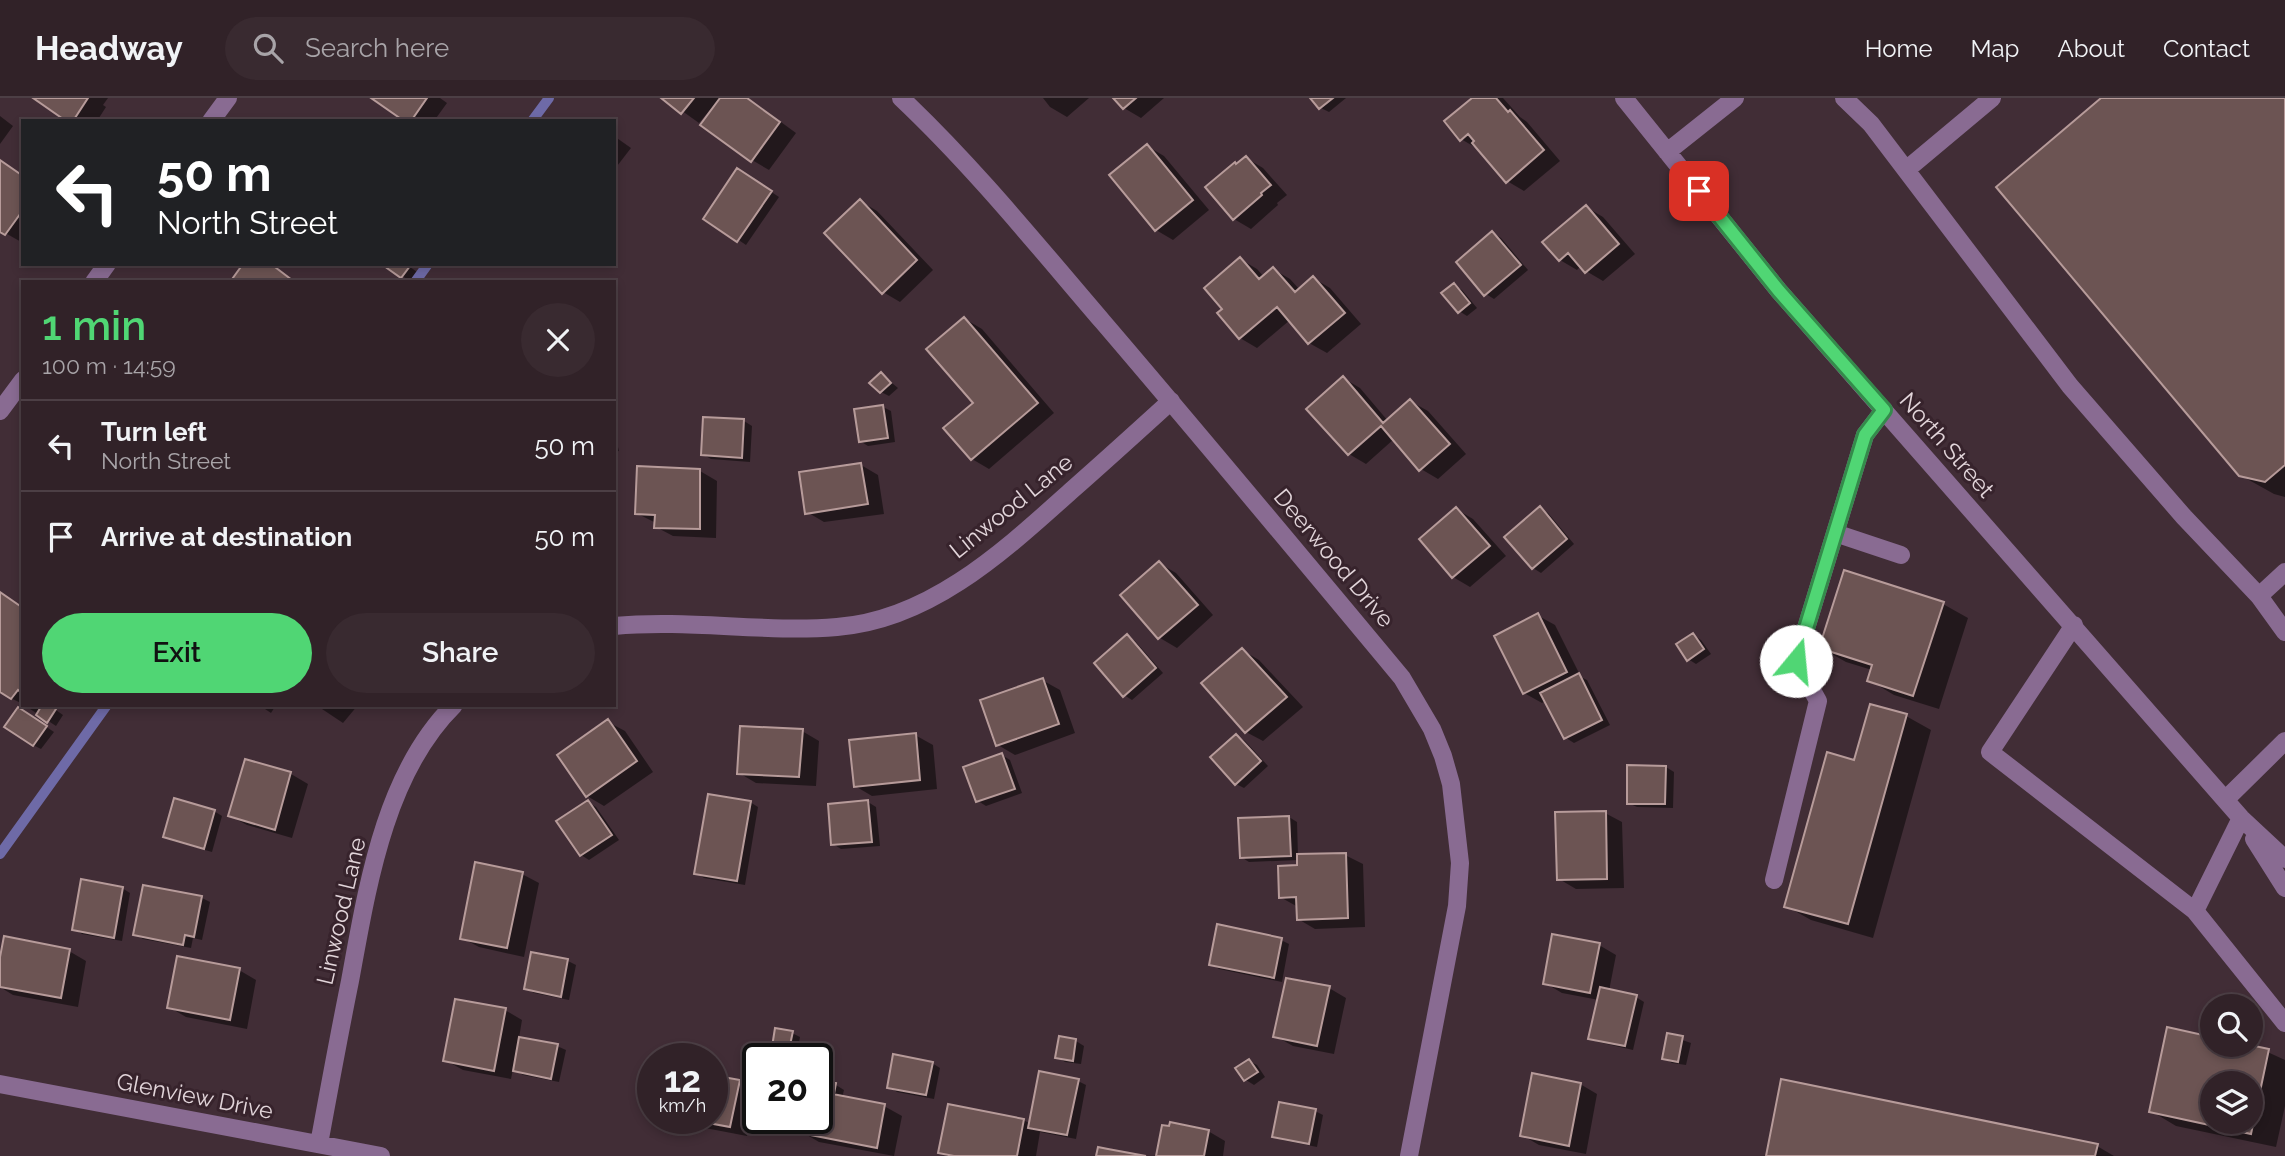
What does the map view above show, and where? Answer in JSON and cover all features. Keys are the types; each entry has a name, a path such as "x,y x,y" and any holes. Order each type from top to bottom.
{"street":[{"path":"212,119 228,98"},
{"name":"Deerwood Drive","path":"901,98 1005,207 1171,401 1402,678 1432,729 1451,784 1460,863 1457,906 1409,1156"},
{"name":"North Street","path":"1623,98 1779,291 2241,818 2285,859"},
{"path":"1667,152 1735,98"},
{"path":"1844,98 1871,124 2070,386 2184,517 2259,596 2285,632"},
{"path":"1906,170 1992,98"},
{"path":"0,411 21,383"},
{"name":"Linwood Lane","path":"616,626 841,627 879,619 911,608 977,570 1011,544 1171,401"},
{"path":"1774,880 1818,701 1796,661 1865,435 1884,410"},
{"path":"1835,533 1901,555"},
{"path":"2259,596 2285,572"},
{"path":"2074,625 1990,752 2194,911 2285,1023"},
{"name":"Linwood Lane","path":"319,1144 364,904 377,854 395,798 436,723 452,707"},
{"path":"2225,800 2285,741"},
{"path":"2194,911 2241,818"},
{"name":"North Street","path":"2241,818 2285,888"},
{"name":"Glenview Drive","path":"0,1084 382,1156"}],"building":[{"path":"33,98 88,98 74,119 63,119"},
{"path":"371,98 427,98 412,119 401,119"},
{"path":"661,98 694,98 681,114"},
{"path":"720,98 747,98 780,122 751,162 700,125"},
{"path":"1113,98 1136,98 1123,109"},
{"path":"1310,98 1333,98 1319,109"},
{"path":"1472,98 1496,98 1508,112 1510,110 1544,150 1506,183 1472,143 1474,141 1468,134 1460,141 1444,121"},
{"path":"2101,98 2285,98 2285,465 2265,482 2239,476 1996,187"},
{"path":"1147,144 1193,200 1155,231 1109,175"},
{"path":"1246,156 1271,185 1233,220 1205,187"},
{"path":"0,160 21,175 21,213 5,235 0,232"},
{"path":"737,168 772,191 737,242 703,219"},
{"path":"860,199 917,260 882,294 824,233"},
{"path":"1586,205 1619,244 1585,273 1568,253 1559,261 1542,242"},
{"path":"1492,231 1521,265 1484,296 1456,262"},
{"path":"1240,257 1259,279 1273,267 1295,292 1313,276 1345,313 1308,344 1277,307 1239,339 1217,313 1222,309 1204,288"},
{"path":"242,266 274,266 292,280 231,280"},
{"path":"384,266 410,266 401,278"},
{"path":"1454,283 1470,303 1458,313 1441,293"},
{"path":"964,317 1038,403 971,460 943,428 973,403 926,349"},
{"path":"881,372 891,383 880,393 869,383"},
{"path":"1343,376 1383,423 1410,399 1450,444 1419,471 1381,426 1348,455 1306,409"},
{"path":"883,405 888,438 859,442 854,409"},
{"path":"703,417 744,419 742,458 701,455"},
{"path":"861,463 868,504 805,514 799,472"},
{"path":"637,466 700,469 700,529 654,528 655,515 635,514"},
{"path":"1540,506 1567,539 1532,569 1504,537"},
{"path":"1456,507 1490,546 1452,578 1419,539"},
{"path":"1159,561 1198,605 1158,639 1120,595"},
{"path":"1844,570 1944,602 1913,696 1867,681 1872,665 1819,648"},
{"path":"0,592 21,607 21,692 18,690 11,699 0,692"},
{"path":"1538,613 1567,672 1523,694 1494,636"},
{"path":"1693,633 1704,649 1687,661 1676,644"},
{"path":"1127,634 1156,668 1123,697 1094,663"},
{"path":"1242,648 1287,697 1245,733 1201,683"},
{"path":"1579,673 1602,720 1564,739 1540,693"},
{"path":"1043,678 1059,724 996,746 980,700"},
{"path":"1870,704 1907,714 1848,924 1784,907 1827,752 1854,760"},
{"path":"18,707 47,726 33,746 4,727"},
{"path":"41,707 56,709 47,723 36,715"},
{"path":"608,719 637,761 586,797 557,755"},
{"path":"740,726 803,729 799,777 737,774"},
{"path":"916,733 920,780 854,787 849,740"},
{"path":"1236,734 1261,761 1235,785 1210,757"},
{"path":"1002,753 1015,789 976,802 963,767"},
{"path":"245,759 291,772 275,830 228,816"},
{"path":"1627,765 1666,766 1665,804 1627,804"},
{"path":"708,794 751,801 737,881 694,874"},
{"path":"174,798 215,810 204,849 163,837"},
{"path":"588,800 612,835 580,856 556,821"},
{"path":"868,800 872,842 831,845 828,804"},
{"path":"1606,811 1607,879 1557,880 1555,812"},
{"path":"1289,816 1291,856 1240,858 1238,818"},
{"path":"1346,853 1348,918 1297,920 1296,897 1279,898 1278,866 1297,865 1297,854"},
{"path":"475,862 523,872 507,948 460,939"},
{"path":"81,879 123,887 114,938 72,930"},
{"path":"143,885 202,896 194,937 185,935 183,945 133,935"},
{"path":"1217,924 1282,938 1274,978 1209,965"},
{"path":"1552,934 1600,943 1590,993 1543,984"},
{"path":"4,936 70,949 61,998 0,987 0,957"},
{"path":"531,952 568,959 561,997 524,989"},
{"path":"177,956 240,968 230,1020 167,1008"},
{"path":"1286,978 1330,986 1317,1046 1273,1037"},
{"path":"1600,987 1637,995 1625,1046 1588,1039"},
{"path":"455,999 506,1008 494,1071 443,1061"},
{"path":"2167,1027 2200,1034 2200,1057 2263,1057 2263,1048 2269,1049 2263,1077 2263,1071 2200,1071 2200,1123 2149,1112"},
{"path":"775,1028 793,1031 790,1043 773,1043"},
{"path":"1667,1033 1683,1036 1678,1062 1662,1059"},
{"path":"1059,1036 1076,1039 1073,1061 1055,1058"},
{"path":"519,1037 558,1044 551,1079 513,1071"},
{"path":"893,1054 933,1062 926,1095 887,1088"},
{"path":"1249,1059 1258,1072 1244,1081 1235,1068"},
{"path":"1039,1071 1079,1079 1067,1135 1028,1128"},
{"path":"1532,1073 1581,1083 1569,1146 1520,1136"},
{"path":"728,1078 740,1080 728,1127"},
{"path":"1781,1079 2098,1144 2095,1156 1766,1156"},
{"path":"833,1094 885,1104 877,1148 805,1134 833,1134"},
{"path":"1279,1102 1316,1109 1309,1144 1272,1137"},
{"path":"948,1104 1024,1119 1017,1156 954,1156 938,1153"},
{"path":"1170,1122 1209,1130 1204,1156 1156,1156 1162,1125 1169,1126"},
{"path":"1098,1147 1108,1149 1146,1156 1096,1156"}],"waterway":[{"path":"533,119 549,98"},
{"path":"416,280 427,266"},
{"path":"0,854 106,707"}],"route":[{"path":"1699,191 1779,291 1884,410 1865,435 1796,661"}]}
